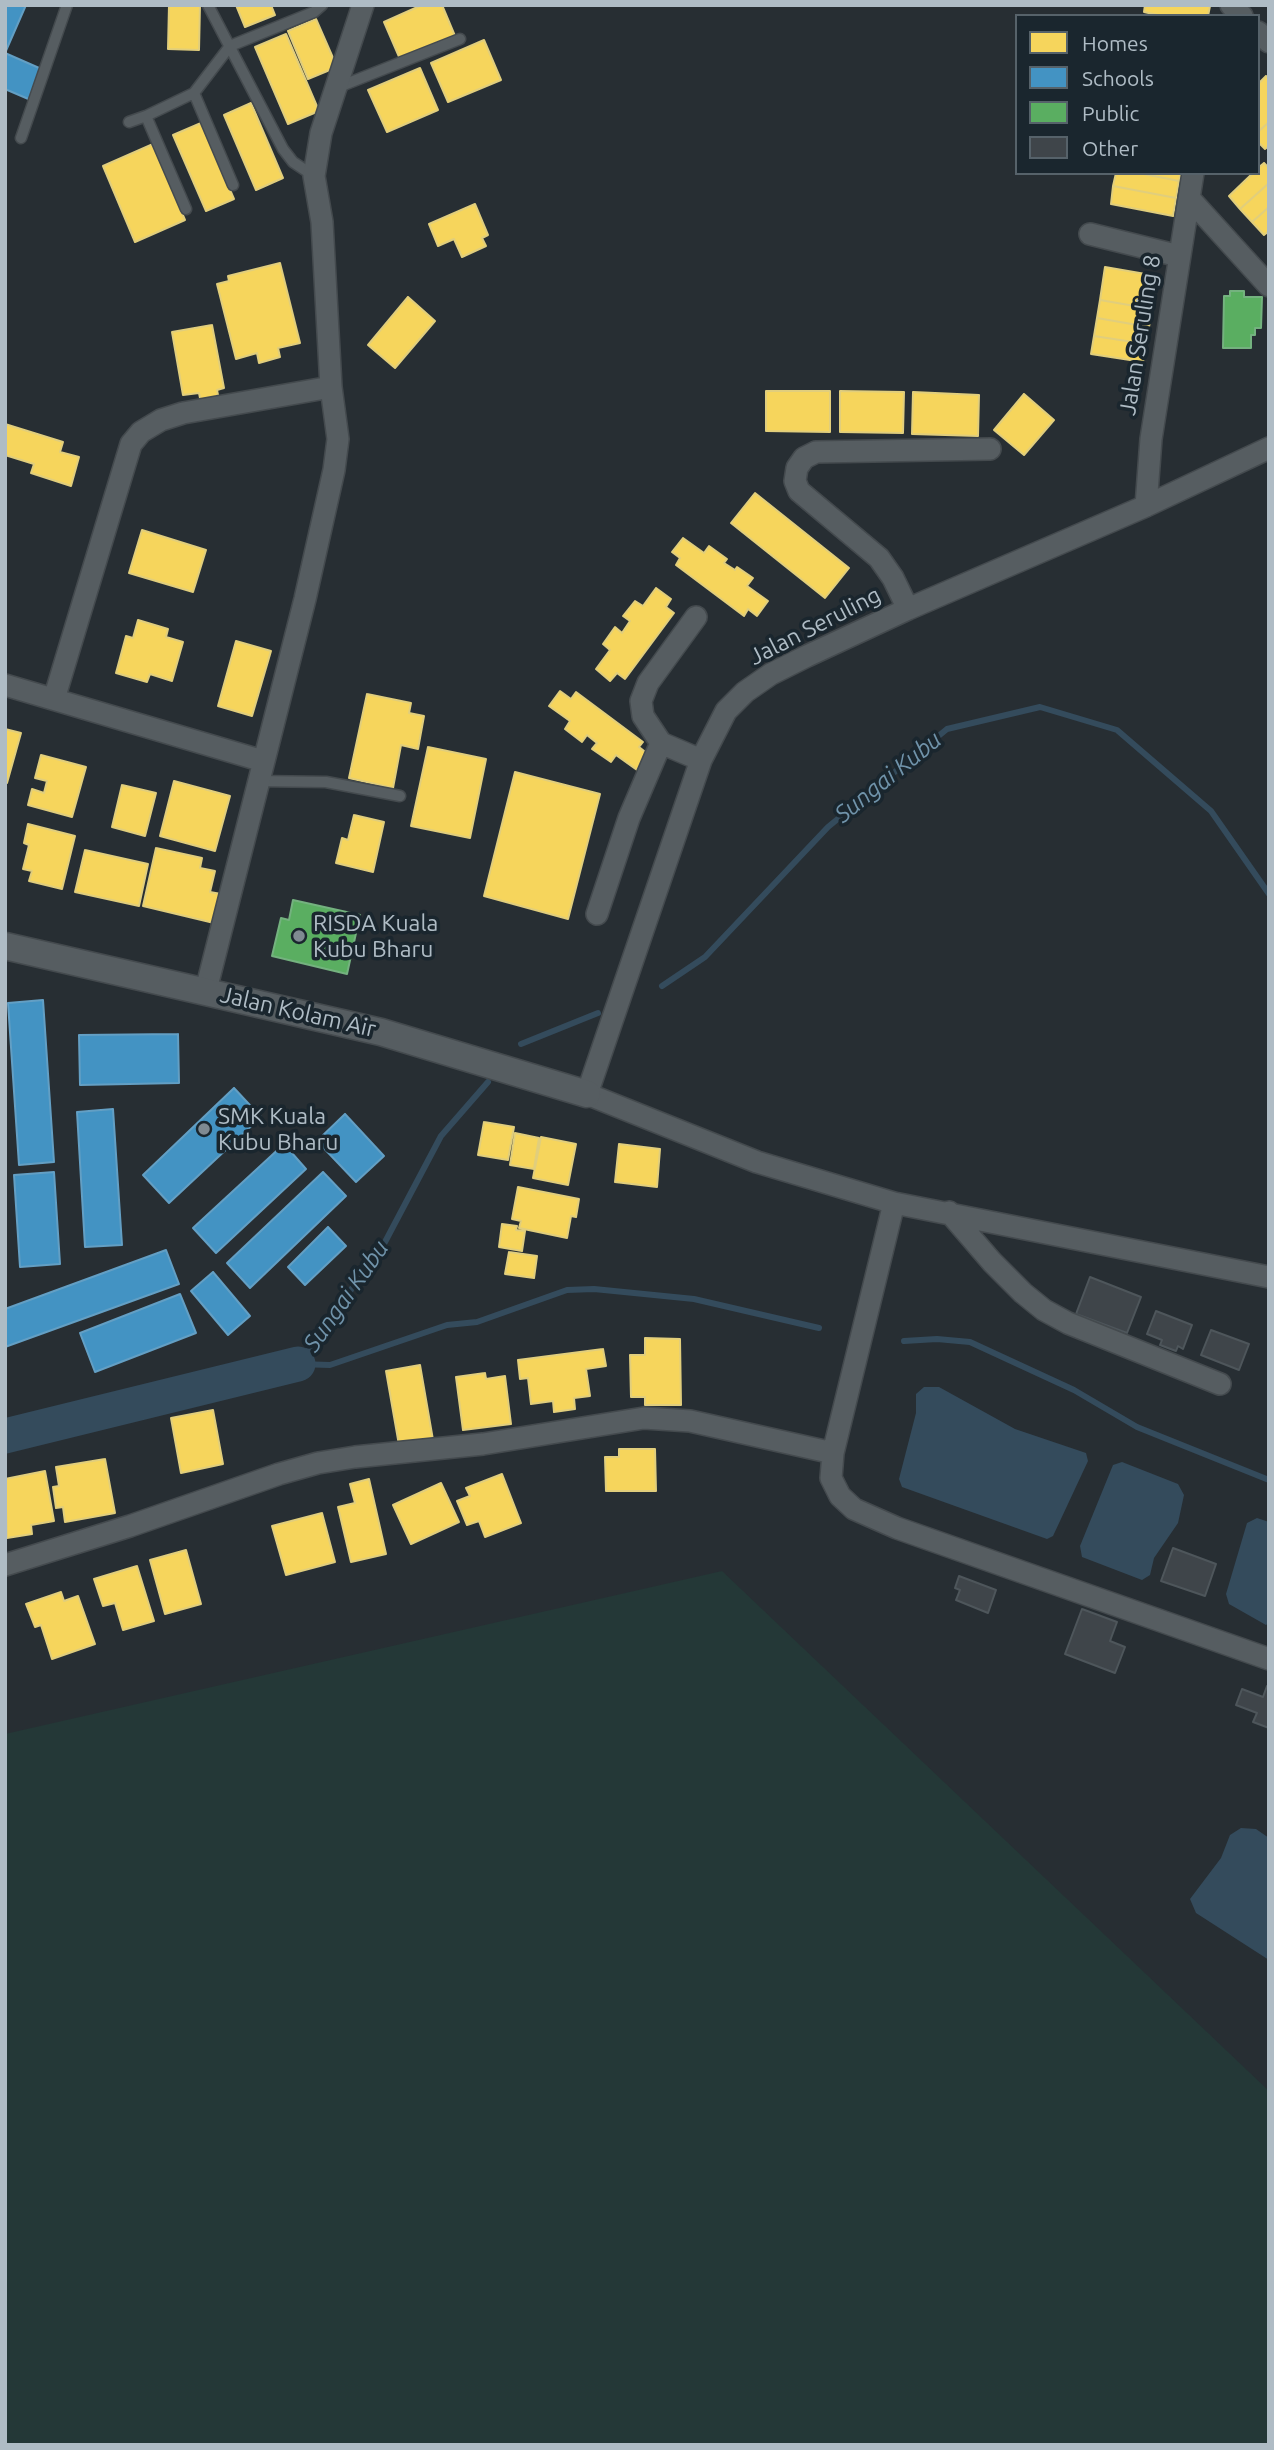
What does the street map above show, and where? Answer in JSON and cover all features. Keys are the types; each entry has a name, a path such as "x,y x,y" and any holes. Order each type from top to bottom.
{"street":[{"path":"206,990 305,599 334,470 338,439 331,387 324,245 314,176 321,133 363,5"},
{"name":"Jalan Seruling 8","path":"1146,506 1151,439 1193,175"},
{"path":"1189,198 1269,286"},
{"path":"1090,234 1179,256"},
{"path":"54,699 131,444 141,432 161,420 183,413 331,387"},
{"name":"Jalan Seruling","path":"587,1094 701,760 726,711 745,692 771,674 908,609 1146,506 1269,448"},
{"path":"908,609 893,578 879,558 799,491 794,481 797,468 804,458 816,452 990,449"},
{"path":"696,617 648,682 641,701 643,716 661,743 701,760"},
{"path":"5,685 54,699 261,771"},
{"path":"597,914 629,818 661,743"},
{"name":"Jalan Kolam Air","path":"5,946 381,1031 587,1094"},
{"path":"587,1094 757,1162 894,1203 1269,1277"},
{"path":"894,1203 833,1453 831,1478 840,1496 854,1509 897,1528 1269,1659"},
{"path":"949,1212 992,1262 1044,1310 1068,1323 1220,1384"},
{"path":"5,1565 318,1463 483,1444 643,1418 690,1421 833,1453"}],"lane":[{"path":"20,138 67,5"},
{"path":"208,5 283,149 293,162 314,176"},
{"path":"129,122 146,117 194,93 230,46 314,12 322,5"},
{"path":"336,88 460,39"},
{"path":"194,93 233,185"},
{"path":"146,117 186,209"},
{"path":"261,771 353,785 400,796"}],"green space":[{"path":"722,1571 1269,2091 1269,2445 5,2445 5,1734"}],"water":[{"path":"924,1387 939,1387 1015,1429 1086,1453 1088,1461 1053,1536 1047,1539 902,1487 899,1479 916,1413 916,1394"},
{"path":"1122,1462 1178,1484 1184,1495 1178,1523 1154,1558 1150,1575 1142,1580 1082,1557 1080,1546 1113,1465"},
{"path":"1257,1518 1269,1522 1269,1623 1266,1625 1229,1604 1226,1594 1247,1523"},
{"path":"1241,1828 1256,1829 1269,1838 1269,1960 1196,1913 1190,1899 1221,1858 1230,1835"}],"building: Homes":[{"path":"169,5 200,5 199,50 168,49"},
{"path":"236,5 271,5 275,15 245,27"},
{"path":"422,5 442,5 455,36 400,59 384,22"},
{"path":"1145,5 1210,6 1208,14 1144,12"},
{"path":"316,19 337,67 308,79 288,31"},
{"path":"286,34 319,111 288,124 255,47"},
{"path":"484,40 501,80 448,102 431,63"},
{"path":"420,68 438,110 387,132 368,90"},
{"path":"1266,76 1269,78 1269,122 1260,130 1260,82"},
{"path":"251,103 283,178 256,190 224,115"},
{"path":"1269,122 1269,146 1265,149 1260,144 1260,130"},
{"path":"201,123 234,199 206,211 173,135"},
{"path":"153,144 185,220 135,242 103,166"},
{"path":"1264,163 1269,168 1269,183 1240,209 1229,196 1251,175 1260,175 1260,166"},
{"path":"1116,175 1149,175 1179,181 1176,198 1113,186"},
{"path":"1149,175 1180,175 1179,181"},
{"path":"1269,183 1269,207 1252,222 1240,209"},
{"path":"1113,186 1176,198 1173,216 1111,204"},
{"path":"475,204 488,235 482,238 486,246 462,257 454,239 438,246 429,224"},
{"path":"1269,207 1269,231 1264,235 1252,222"},
{"path":"280,263 300,343 278,348 280,357 259,363 257,353 236,359 217,284 229,281 228,276"},
{"path":"1105,267 1157,276 1152,309 1100,300"},
{"path":"408,297 435,321 395,368 368,345"},
{"path":"1100,300 1152,309 1149,327 1097,318"},
{"path":"1097,318 1149,327 1146,344 1094,336"},
{"path":"212,325 224,388 217,390 219,400 201,403 199,393 183,395 172,332"},
{"path":"1094,336 1146,344 1143,362 1091,354"},
{"path":"766,391 830,391 830,432 766,431"},
{"path":"840,391 904,392 903,433 840,432"},
{"path":"913,392 979,395 978,436 912,434"},
{"path":"1024,394 1054,420 1024,455 994,430"},
{"path":"5,424 63,442 60,452 79,457 71,486 31,473 34,464 5,455"},
{"path":"755,493 849,568 825,598 731,523"},
{"path":"142,530 206,550 193,592 129,573"},
{"path":"683,538 704,553 709,546 727,559 724,563 735,570 737,567 753,578 747,586 768,601 757,616 748,609 744,616 676,565 680,558 672,552"},
{"path":"656,588 671,599 666,607 674,613 625,679 617,673 610,681 596,669 610,650 603,644 615,627 622,633 630,621 623,616 635,601 643,606"},
{"path":"138,620 168,629 166,637 183,642 172,681 150,674 147,682 116,673 126,636 133,638"},
{"path":"236,641 271,651 252,716 218,706"},
{"path":"560,691 571,699 576,692 643,742 639,747 648,754 637,770 616,755 611,762 592,749 597,743 587,735 582,742 565,729 570,721 549,706"},
{"path":"367,694 411,703 409,713 424,716 418,749 401,745 393,788 349,778"},
{"path":"5,729 21,733 7,783 5,782"},
{"path":"428,747 486,759 470,838 411,826"},
{"path":"41,755 86,767 72,817 28,805 32,789 44,793 47,781 35,778"},
{"path":"515,772 600,794 568,919 484,896"},
{"path":"174,781 230,796 215,851 160,836"},
{"path":"122,785 156,793 145,836 112,827"},
{"path":"354,815 384,822 373,872 336,863 342,838 348,840"},
{"path":"28,824 75,836 62,889 29,881 32,871 23,869 29,845 24,843"},
{"path":"156,848 202,858 200,868 215,871 210,892 221,894 214,923 143,906"},
{"path":"85,850 148,864 139,906 75,892"},
{"path":"484,1122 514,1127 508,1160 478,1155"},
{"path":"515,1133 539,1138 534,1169 510,1165"},
{"path":"541,1137 576,1144 568,1185 533,1178"},
{"path":"619,1144 660,1149 657,1187 615,1182"},
{"path":"518,1187 579,1199 576,1217 571,1216 567,1238 519,1228 521,1221 512,1219"},
{"path":"502,1224 517,1226 516,1230 525,1231 522,1251 499,1247"},
{"path":"509,1252 537,1256 534,1278 505,1274"},
{"path":"645,1338 680,1339 681,1405 645,1405 645,1397 631,1397 630,1355 645,1355"},
{"path":"603,1349 606,1366 586,1369 590,1396 574,1398 575,1409 554,1412 553,1401 531,1404 528,1378 520,1379 518,1360"},
{"path":"420,1365 433,1440 399,1445 386,1371"},
{"path":"485,1373 486,1379 505,1376 511,1424 463,1430 456,1377"},
{"path":"213,1410 223,1464 181,1473 171,1418"},
{"path":"619,1449 655,1449 656,1491 606,1491 605,1457 619,1457"},
{"path":"105,1459 115,1513 65,1522 63,1507 56,1508 53,1487 59,1486 56,1467"},
{"path":"45,1471 54,1521 31,1525 32,1534 7,1538 5,1479"},
{"path":"502,1474 521,1523 485,1537 479,1521 467,1525 457,1501 470,1496 466,1488"},
{"path":"369,1479 386,1554 351,1562 338,1507 355,1503 350,1484"},
{"path":"441,1483 459,1522 411,1544 393,1505"},
{"path":"322,1513 335,1562 286,1575 272,1526"},
{"path":"186,1550 201,1604 165,1614 150,1560"},
{"path":"137,1566 154,1621 123,1630 115,1603 103,1606 94,1579"},
{"path":"61,1592 64,1601 78,1596 95,1644 52,1659 41,1625 35,1627 26,1604"}],"building: Schools":[{"path":"5,5 26,5 5,53"},
{"path":"5,53 46,71 33,101 5,89"},
{"path":"43,1000 54,1162 19,1165 8,1003"},
{"path":"178,1034 179,1083 80,1085 79,1035"},
{"path":"234,1088 261,1117 169,1203 143,1175"},
{"path":"113,1109 122,1245 85,1247 77,1112"},
{"path":"345,1114 384,1156 356,1182 317,1141"},
{"path":"284,1144 306,1169 216,1253 193,1228"},
{"path":"54,1172 60,1264 20,1267 14,1175"},
{"path":"323,1172 346,1196 250,1288 227,1263"},
{"path":"328,1227 346,1246 305,1285 288,1267"},
{"path":"166,1250 179,1284 5,1347 5,1309"},
{"path":"213,1272 250,1316 228,1335 191,1291"},
{"path":"180,1294 196,1333 95,1372 80,1333"}],"building: Public":[{"path":"1230,291 1244,291 1244,297 1262,297 1261,328 1255,328 1255,335 1251,335 1251,348 1223,348 1224,296 1230,296"},
{"path":"293,900 360,915 347,974 272,956 281,918 289,920"}],"building: Other":[{"path":"1090,1277 1141,1297 1127,1333 1076,1314"},
{"path":"1156,1311 1192,1325 1183,1349 1178,1346 1176,1351 1160,1345 1162,1340 1147,1334"},
{"path":"1211,1330 1249,1344 1239,1370 1201,1355"},
{"path":"1173,1548 1216,1564 1205,1596 1161,1581"},
{"path":"959,1576 996,1590 988,1613 956,1600 960,1590 955,1588"},
{"path":"1082,1609 1117,1622 1110,1641 1125,1647 1115,1673 1065,1654"},
{"path":"1267,1686 1269,1728 1253,1722 1257,1713 1236,1705 1242,1689 1263,1697"}],"waterway":[{"name":"Sungai Kubu","path":"662,986 705,957 828,827 947,729 1040,707 1117,730 1211,811 1269,894"},
{"name":"Sungai Kubu","path":"521,1044 598,1013"},
{"name":"Sungai Kubu","path":"298,1364 385,1242 441,1136 488,1082"},
{"path":"298,1364 330,1365 447,1325 477,1322 567,1290 594,1289 694,1299 819,1328"},
{"path":"904,1341 937,1339 970,1342 1074,1390 1137,1427 1269,1480"},
{"name":"Sungai Kubu","path":"5,1436 298,1364"}],"place":[{"name":"RISDA Kuala Kubu Bharu","path":"299,936"},
{"name":"SMK Kuala Kubu Bharu","path":"204,1129"}]}
